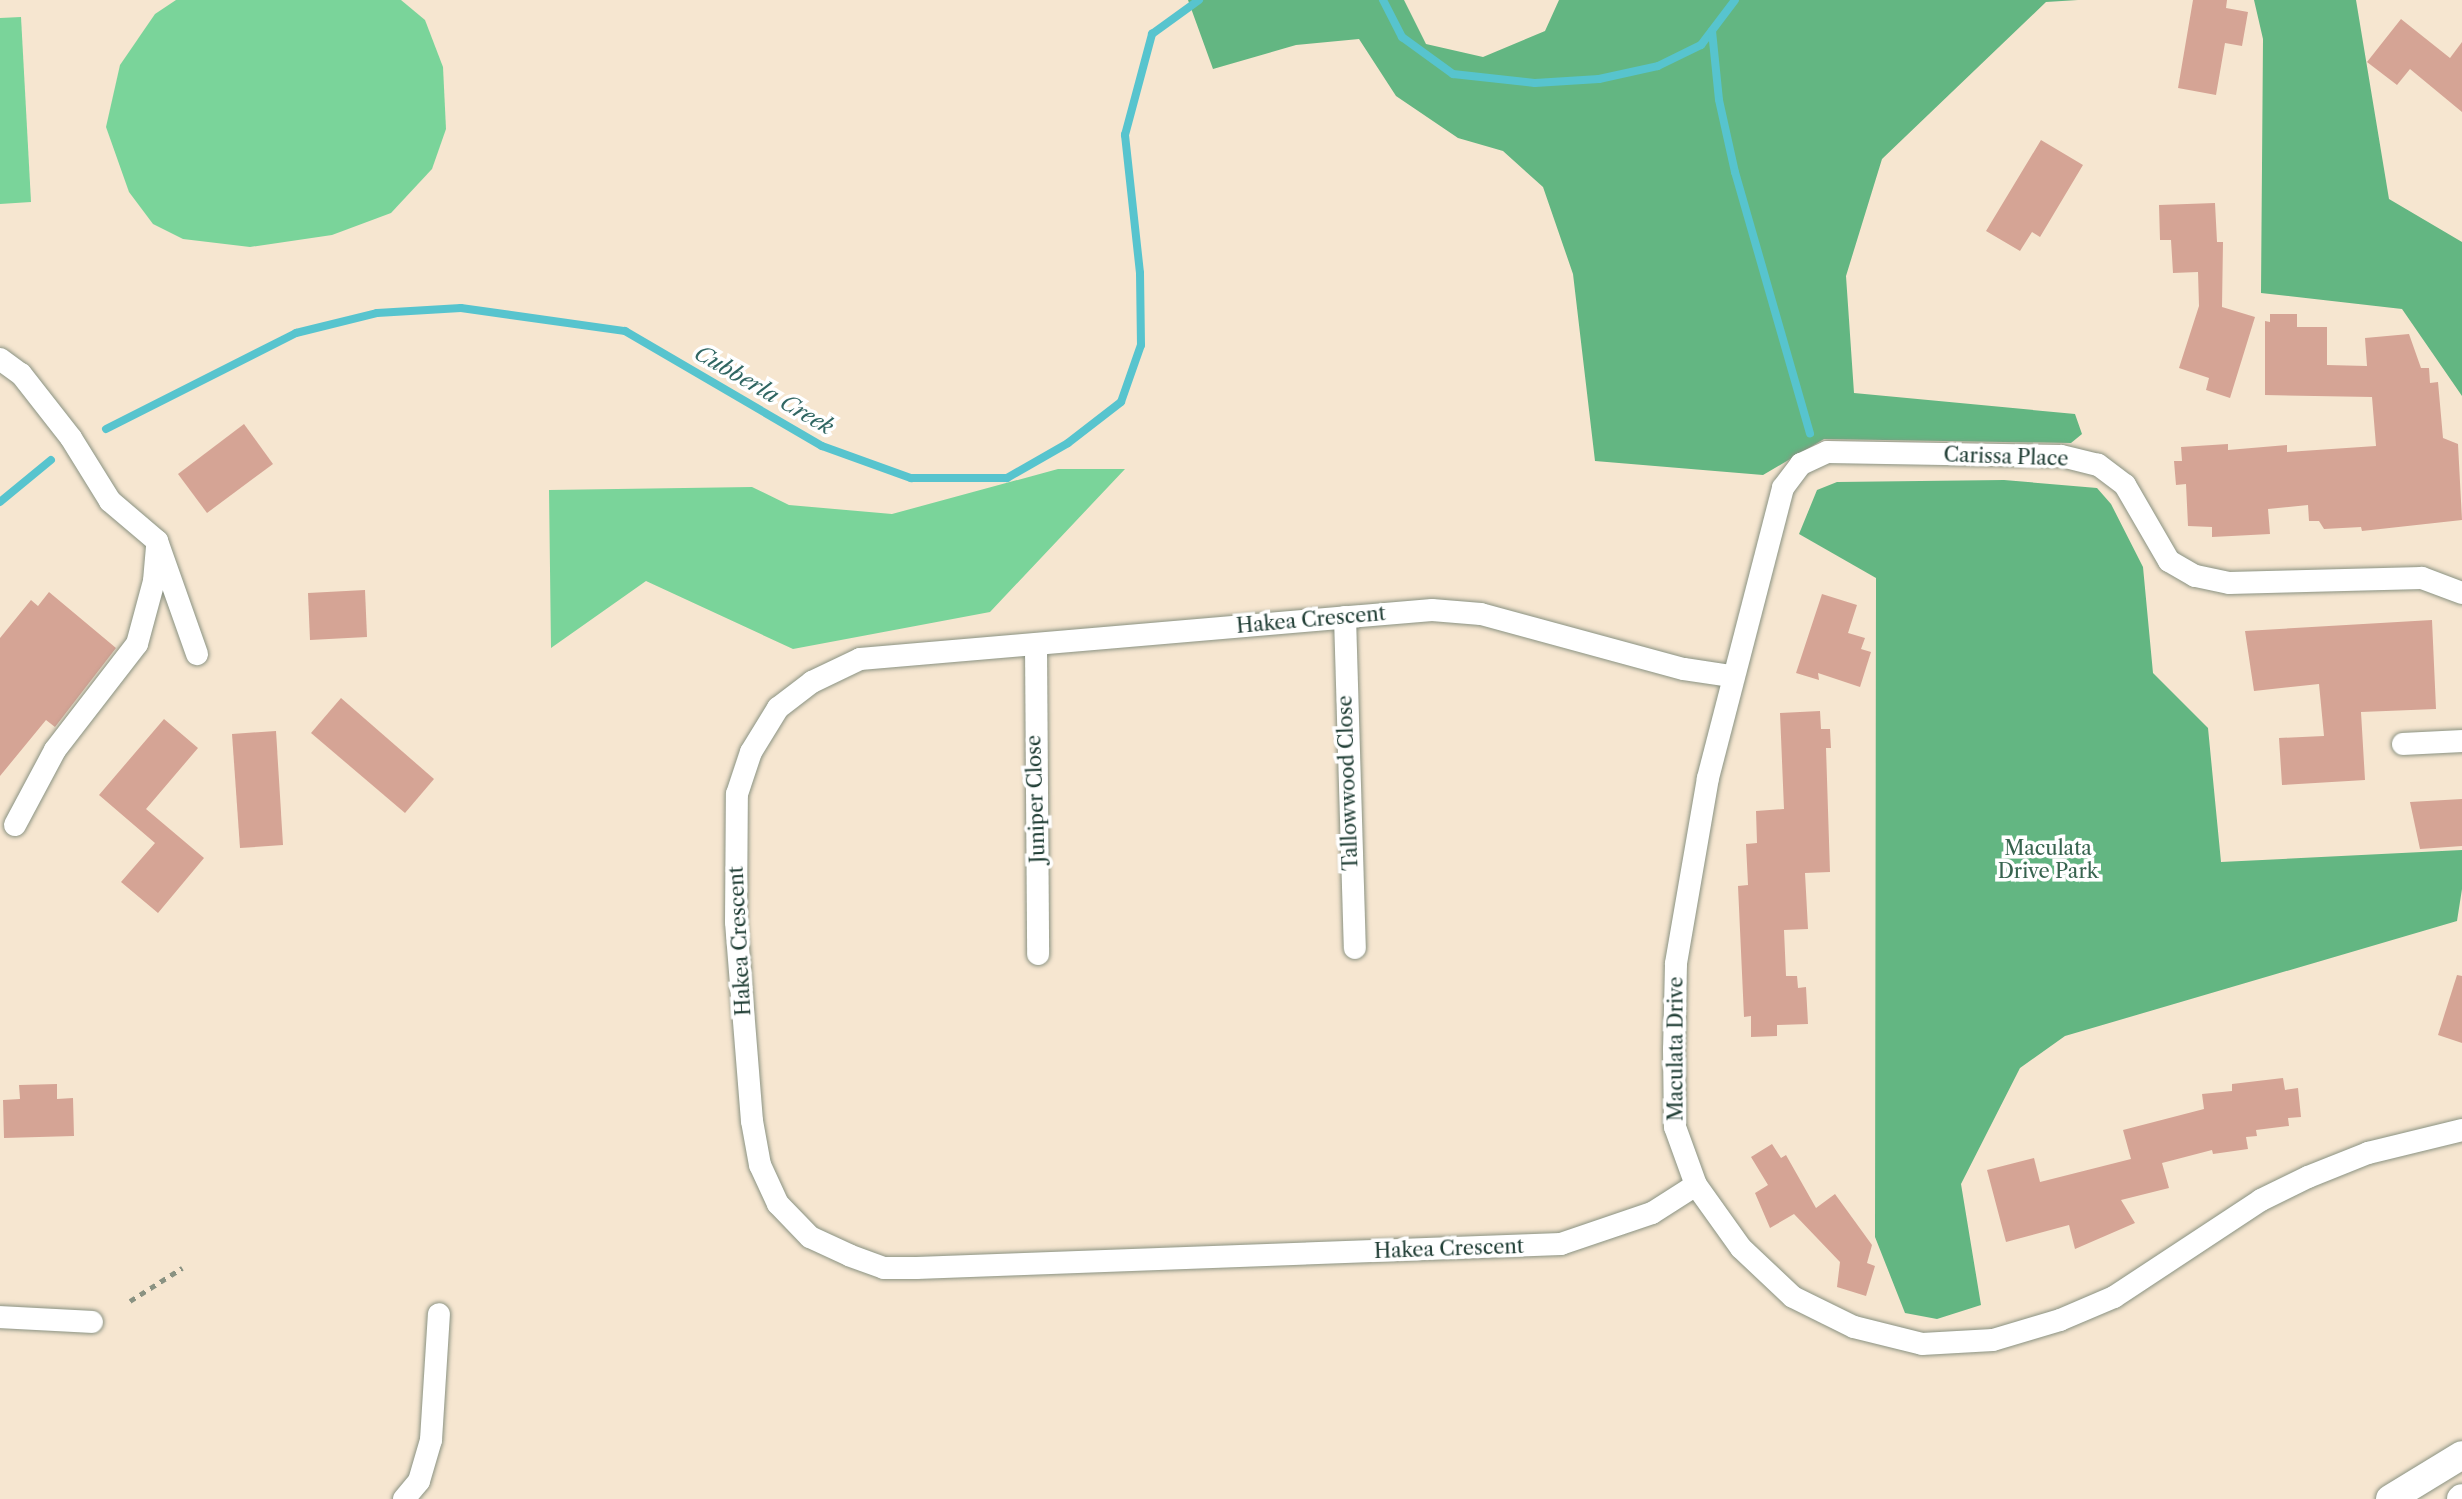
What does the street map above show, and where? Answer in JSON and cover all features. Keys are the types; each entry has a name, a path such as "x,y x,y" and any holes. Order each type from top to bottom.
{"street":[{"path":"0,359 21,374 71,438 110,501 157,541 197,654"},
{"name":"Carissa Place","path":"1827,452 2061,456 2098,465 2125,485 2169,561 2195,576 2229,583 2422,578 2462,593"},
{"name":"Maculata Drive","path":"1827,452 1801,464 1783,488 1731,676 1676,964 1675,1127 1696,1185 1741,1248 1793,1297 1854,1327 1922,1344 1993,1340 2060,1320 2114,1297 2261,1200 2308,1177 2368,1153 2462,1130"},
{"path":"15,825 55,750 137,644 154,581 157,541"},
{"name":"Hakea Crescent","path":"1696,1185 1652,1213 1561,1244 884,1268 810,1237 778,1204 760,1165 752,1121 735,848 737,794 751,752 778,708 812,682 860,659 1432,610 1481,614 1684,669 1731,676"},
{"name":"Tallowwood Close","path":"1345,617 1355,948"},
{"name":"Juniper Close","path":"1036,645 1038,954"},
{"path":"2403,744 2462,741"},
{"path":"404,1499 419,1481 431,1440 439,1314"},
{"path":"0,1317 92,1322"},
{"path":"2390,1499 2462,1455"}],"path":[{"path":"130,1301 182,1268"}],"green space":[{"path":"176,0 401,0 425,20 443,67 446,129 432,169 391,213 332,235 250,247 183,239 153,224 129,192 106,127 120,65 155,14"},
{"path":"1188,0 1404,0 1426,44 1483,57 1545,31 1559,0 2078,0 2046,2 1882,159 1846,276 1854,393 2075,414 2082,434 2071,443 1824,439 1763,475 1595,461 1573,274 1543,187 1503,151 1458,138 1396,96 1359,39 1296,45 1213,69"},
{"path":"2254,0 2356,0 2389,199 2462,242 2462,396 2402,309 2261,293 2263,39"},
{"path":"21,17 31,202 0,204 0,18"},
{"path":"1058,469 1125,469 990,612 793,649 646,581 551,648 549,490 752,487 789,505 892,514"},
{"name":"Maculata Drive Park","path":"2004,480 2097,488 2111,504 2143,567 2153,673 2208,728 2221,862 2462,850 2462,889 2457,921 2065,1036 2020,1068 1961,1184 1981,1305 1937,1319 1905,1313 1875,1237 1876,578 1799,534 1817,490 1837,482"}],"building":[{"path":"2193,0 2227,0 2226,8 2248,12 2242,46 2225,43 2216,95 2178,88"},
{"path":"2401,19 2450,58 2462,42 2462,112 2410,69 2397,85 2367,62"},
{"path":"2041,140 2083,165 2040,237 2032,232 2020,251 1986,231"},
{"path":"2215,203 2217,242 2223,242 2222,307 2255,317 2230,398 2206,390 2209,378 2179,368 2199,306 2198,272 2173,273 2171,240 2160,240 2159,205"},
{"path":"2270,314 2297,314 2297,327 2327,327 2327,365 2367,366 2365,338 2409,334 2421,368 2429,368 2430,383 2438,382 2443,438 2458,444 2462,520 2362,531 2361,527 2324,529 2319,521 2309,521 2308,505 2268,509 2270,534 2212,537 2212,527 2188,526 2186,484 2176,485 2174,461 2182,461 2181,447 2228,444 2228,450 2287,445 2287,452 2376,446 2372,397 2265,395 2265,321 2270,322"},
{"path":"244,424 273,464 207,513 178,474"},
{"path":"365,590 367,637 310,640 308,593"},
{"path":"49,592 116,648 55,727 46,720 0,776 0,638 31,600 38,606"},
{"path":"1822,594 1857,605 1848,633 1865,638 1861,649 1871,652 1860,687 1818,673 1819,680 1796,673"},
{"path":"2432,620 2436,709 2361,712 2365,780 2282,785 2279,738 2324,736 2319,684 2254,691 2245,631"},
{"path":"341,698 434,779 405,813 311,733"},
{"path":"1820,711 1821,729 1830,729 1831,748 1826,748 1830,872 1805,873 1808,929 1784,930 1786,976 1797,976 1798,988 1806,987 1808,1024 1777,1025 1777,1036 1751,1037 1751,1016 1744,1017 1738,886 1748,885 1746,844 1757,843 1756,811 1784,809 1780,713"},
{"path":"164,719 198,748 146,809 204,858 158,913 121,882 155,843 99,795"},
{"path":"276,731 283,845 240,848 232,734"},
{"path":"2462,799 2462,846 2420,849 2410,802"},
{"path":"2457,975 2462,976 2462,1043 2438,1035"},
{"path":"2283,1078 2285,1090 2298,1088 2301,1117 2288,1118 2289,1126 2256,1130 2257,1136 2246,1137 2248,1149 2213,1154 2212,1150 2162,1163 2169,1188 2121,1200 2135,1223 2075,1249 2069,1225 2006,1242 1987,1170 2034,1158 2040,1182 2131,1159 2123,1130 2204,1109 2202,1094 2232,1091 2232,1084"},
{"path":"57,1084 57,1099 73,1098 74,1136 4,1138 3,1100 20,1099 19,1085"},
{"path":"1772,1144 1781,1158 1786,1155 1816,1208 1835,1194 1872,1245 1867,1263 1875,1266 1866,1296 1837,1287 1840,1262 1794,1214 1770,1228 1755,1193 1768,1185 1751,1157"}],"waterway":[{"name":"Cubberla Creek","path":"106,429 296,333 377,313 461,308 625,331 822,446 911,478 1007,478 1068,443 1121,402 1141,345 1140,273 1125,135 1152,34 1199,0"},
{"name":"Cubberla Creek","path":"1383,0 1402,37 1453,74 1535,83 1599,79 1658,66 1701,45 1735,0"},
{"path":"1712,31 1719,100 1735,172 1810,433"},
{"name":"Cubberla Creek","path":"0,502 51,460"}]}
